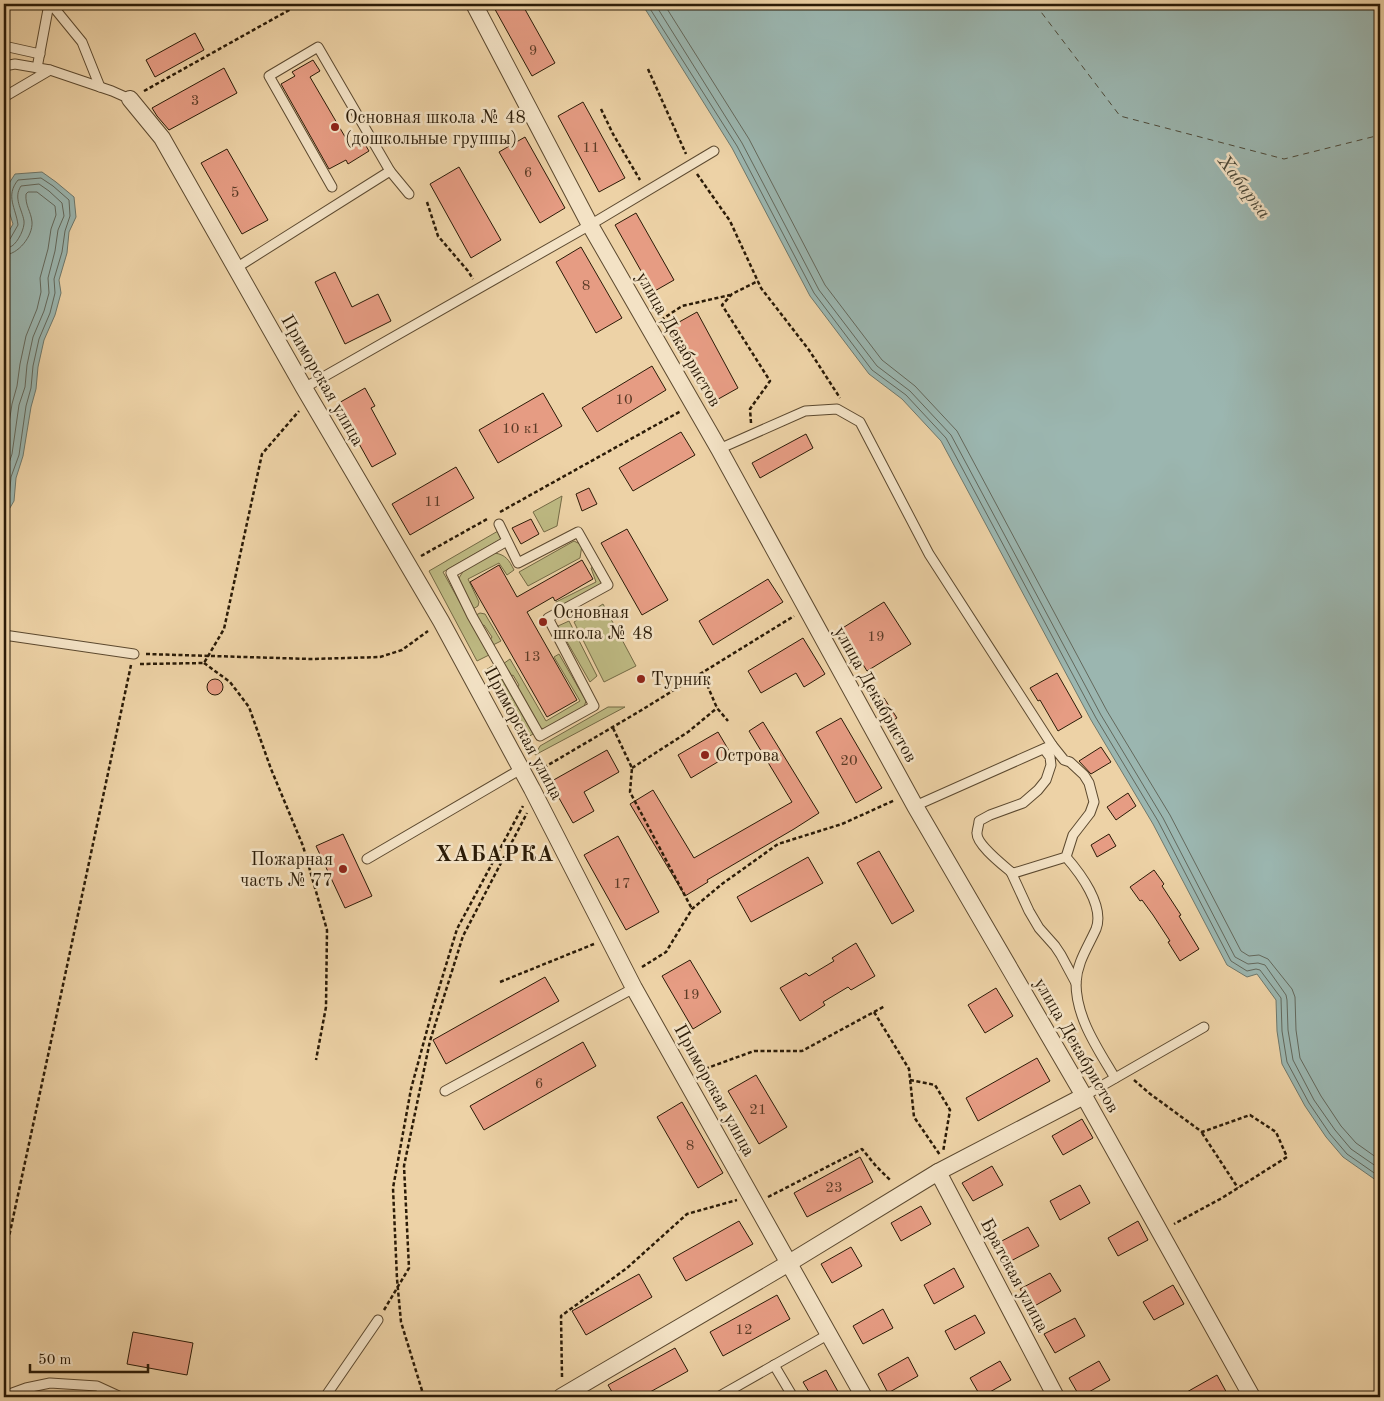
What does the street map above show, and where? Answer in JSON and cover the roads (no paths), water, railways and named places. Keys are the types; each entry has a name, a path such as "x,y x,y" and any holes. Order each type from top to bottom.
{"street":[{"name":"улица Декабристов","path":"474,4 590,225 693,404 911,800 1084,1096 1252,1397"},
{"name":"Приморская улица","path":"130,99 162,138 307,393 441,621 536,796 632,982 864,1397"},
{"path":"562,1397 789,1263 938,1172 1084,1096"},
{"name":"Братская улица","path":"938,1172 1056,1397"}],"lane":[{"path":"37,68 50,4"},
{"path":"50,4 82,42 100,87"},
{"path":"4,46 40,54"},
{"path":"332,187 269,76 318,47 390,171 409,194"},
{"path":"4,66 15,64 50,70 130,99"},
{"path":"4,97 50,70"},
{"path":"307,393 479,288 714,151"},
{"path":"236,268 390,171"},
{"path":"718,449 805,411 837,409 860,422 929,554 1048,747 1064,760 1070,762 1089,782 1093,795 1093,807 1072,836 1066,857"},
{"path":"499,524 518,563 578,532 608,584 548,618 594,706 540,736 472,616 451,573 507,541"},
{"path":"4,635 132,653"},
{"path":"911,800 1048,747"},
{"path":"1048,747 1051,764 1046,780 1038,790 1022,803 990,815 980,821 977,834 978,840 983,847 1011,872 1029,911 1039,928 1061,954 1076,983"},
{"path":"368,859 524,774"},
{"path":"1011,872 1014,873 1066,857"},
{"path":"1066,857 1082,876 1098,915 1096,928 1079,964 1076,983 1081,1015 1100,1054 1115,1078"},
{"path":"445,1091 632,982"},
{"path":"1084,1096 1204,1027"},
{"path":"325,1397 378,1320"},
{"path":"718,1397 829,1334"},
{"path":"774,1365 792,1397"},
{"path":"4,1396 26,1388 50,1383 97,1386 121,1397"}],"water":[{"name":"Хабарка","path":"642,4 1380,4 1380,1183 1343,1157 1326,1137 1305,1106 1282,1064 1277,1031 1276,1000 1257,974 1247,977 1227,965 1153,824 1091,720 941,441 902,399 869,374 810,296 732,148"},
{"path":"42,172 74,197 76,217 69,232 67,253 59,280 61,293 55,315 44,340 38,367 36,389 23,456 16,478 14,501 4,518 4,240 13,224 7,205 8,185 15,174"}],"place":[{"name":"Основная школа № 48 (дошкольные группы)","path":"335,127"},
{"name":"Основная школа № 48","path":"543,622"},
{"name":"Турник","path":"641,679"},
{"name":"Острова","path":"705,755"},
{"name":"Пожарная часть № 77","path":"343,869"}],"district":[{"name":"ХАБАРКА","path":"495,853"}]}
